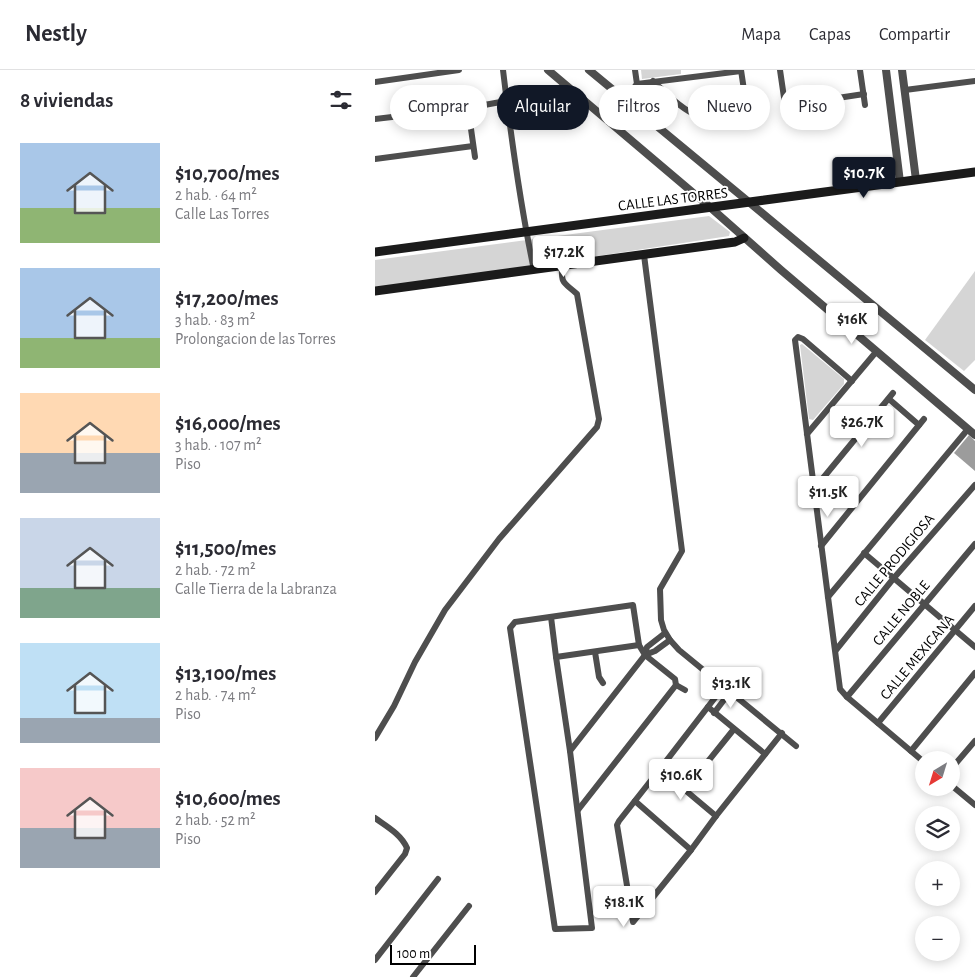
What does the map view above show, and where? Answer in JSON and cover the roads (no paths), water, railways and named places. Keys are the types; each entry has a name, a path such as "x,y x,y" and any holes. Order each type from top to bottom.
{"main road":[{"name":"CALLE LAS TORRES","path":"375,252 975,172"},
{"path":"375,291 735,242 744,238"}],"street":[{"path":"375,82 459,70"},
{"path":"503,70 505,85"},
{"path":"549,70 599,112"},
{"path":"589,70 608,85"},
{"path":"635,70 637,84 741,70 747,114 695,115 653,82"},
{"path":"780,70 782,85"},
{"path":"860,70 865,105"},
{"path":"886,70 900,182"},
{"path":"902,70 915,180"},
{"path":"905,90 975,81"},
{"path":"845,97 863,94"},
{"path":"375,119 390,117"},
{"path":"471,130 475,157"},
{"path":"511,130 526,232 534,270"},
{"path":"620,130 975,435"},
{"path":"661,130 751,202 975,390"},
{"path":"375,159 473,146"},
{"path":"644,255 682,551 660,589 661,620 665,633 679,650 796,746"},
{"path":"375,738 445,610 499,539 597,427 599,419 577,294 561,278 561,266"},
{"path":"852,380 803,339 796,338 840,689 915,754"},
{"path":"807,434 877,352"},
{"path":"814,489 893,392"},
{"path":"821,546 922,422 889,399"},
{"path":"827,597 968,429"},
{"name":"CALLE PRODIGIOSA","path":"835,650 974,485"},
{"name":"CALLE NOBLE","path":"847,697 975,544"},
{"path":"864,553 975,647"},
{"path":"551,617 592,928 555,929 510,628 515,622 633,605 639,645 645,655 675,679 675,685 577,810"},
{"name":"CALLE MEXICANA","path":"878,723 975,606"},
{"path":"570,751 645,655 647,647 665,633"},
{"path":"645,655 655,651 669,640"},
{"path":"556,657 639,645"},
{"path":"595,652 599,677 603,683"},
{"path":"911,751 975,673"},
{"path":"675,685 685,690"},
{"path":"724,686 617,825 633,922 782,733"},
{"path":"714,713 730,692"},
{"path":"708,707 765,754"},
{"path":"685,790 734,729"},
{"path":"960,758 975,741"},
{"path":"660,769 716,816"},
{"path":"960,792 974,802"},
{"path":"635,801 691,850"},
{"path":"375,818 397,834 407,848 405,854 375,892"},
{"path":"375,960 438,879"},
{"path":"413,977 469,906"}]}
